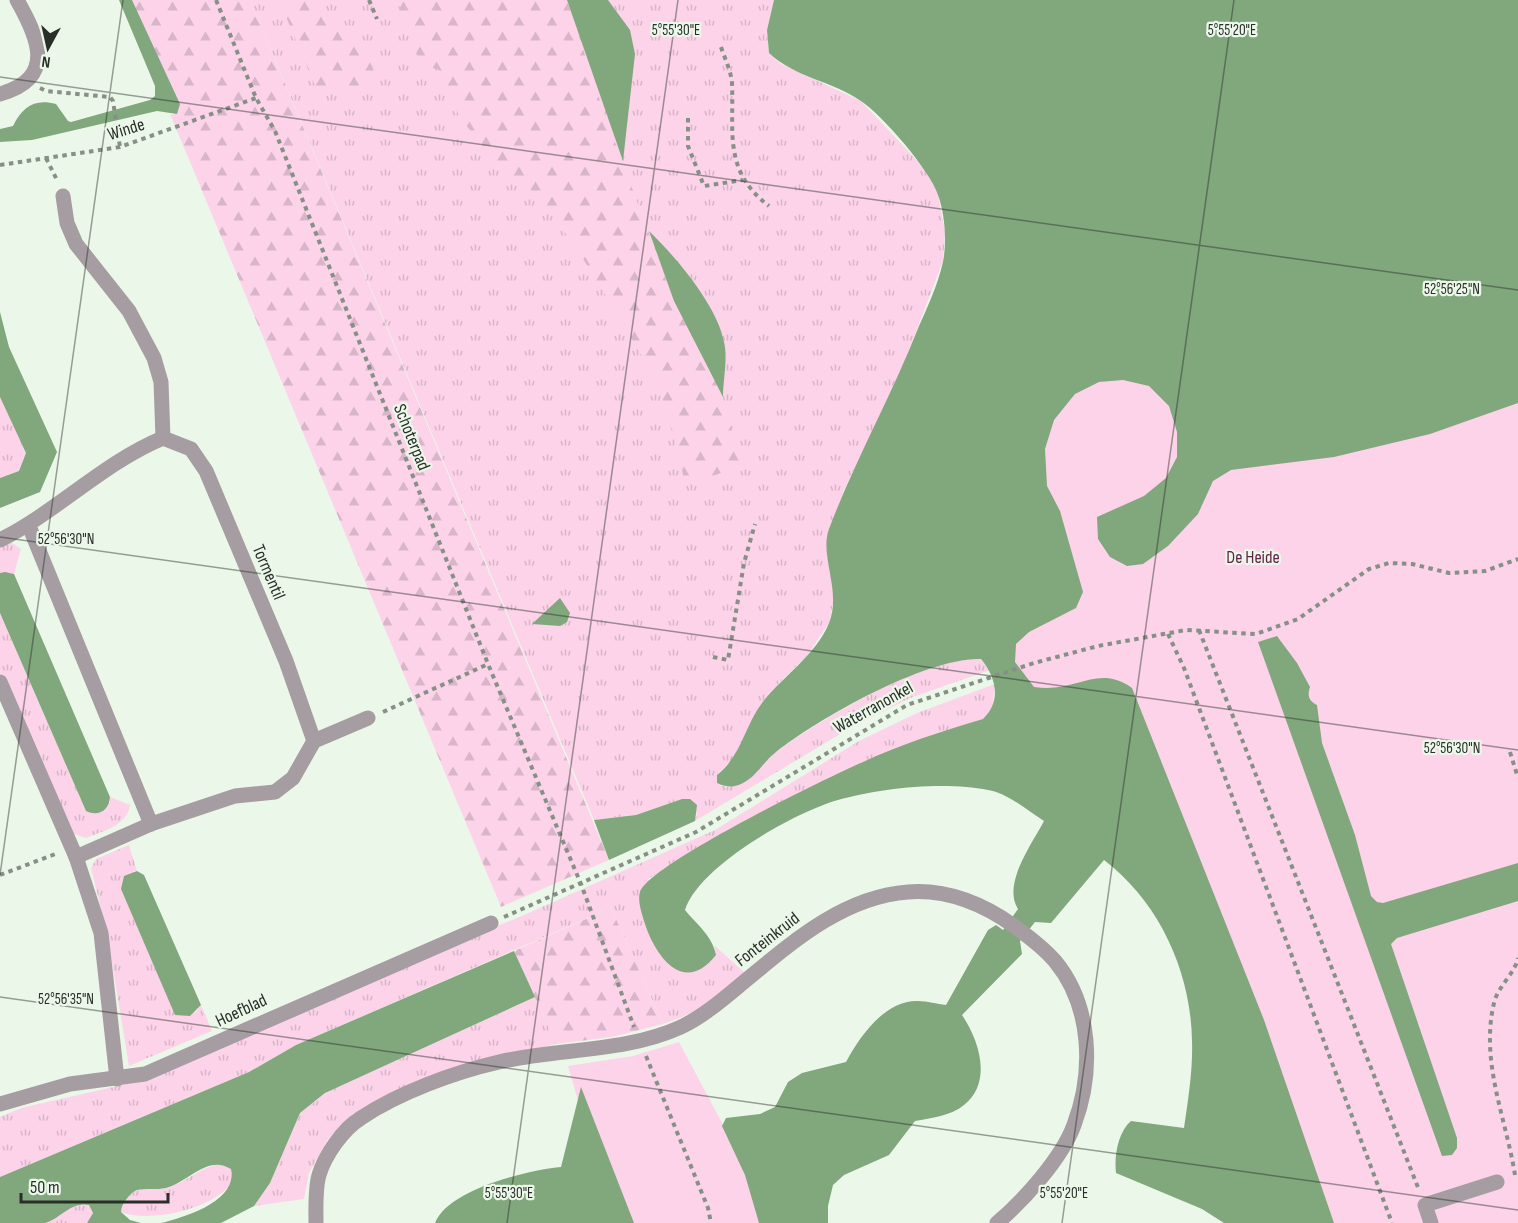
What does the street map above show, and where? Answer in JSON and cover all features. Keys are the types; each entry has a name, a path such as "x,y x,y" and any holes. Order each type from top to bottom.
{"street":[{"path":"0,94 27,80 35,69 38,54 37,39 17,0"},
{"path":"0,540 29,526 133,451 163,438 161,382 154,358 129,311 76,244 67,223 63,196"},
{"name":"Tormentil","path":"163,438 191,449 206,471 286,661 314,741"},
{"path":"29,526 151,824"},
{"path":"0,682 74,852 101,933 117,1079"},
{"path":"74,852 235,796 275,792 293,778 314,741 368,718"},
{"name":"Fonteinkruid","path":"316,1223 319,1176 334,1145 358,1119 415,1090 499,1062 639,1040 680,1028 711,1009 808,930 874,896 911,891 945,894 976,903 998,915 1032,940 1054,960 1078,1003 1087,1038 1087,1078 1074,1126 1063,1147 1002,1221"},
{"name":"Hoefblad","path":"0,1104 70,1084 145,1074 491,922"},
{"path":"1431,1223 1425,1205 1497,1182"}],"path":[{"name":"Schoterpad","path":"216,0 256,98 275,131 488,664 581,884"},
{"path":"369,0 377,19"},
{"path":"721,47 730,71 731,138 743,180 752,193 769,206"},
{"path":"27,80 46,91 110,97 113,101 120,147"},
{"name":"Winde","path":"0,165 120,147 256,98"},
{"path":"688,118 688,146 704,186 743,180"},
{"path":"46,158 63,196"},
{"path":"713,657 728,660 744,563 754,524"},
{"name":"Waterranonkel","path":"581,884 696,832 907,705 1034,663 1098,646 1199,630 1256,634 1298,619 1369,569 1389,563 1412,564 1449,573 1485,571 1518,559"},
{"path":"1199,630 1425,1205"},
{"path":"1168,634 1184,668 1392,1223"},
{"path":"368,718 488,664"},
{"path":"1510,752 1518,778"},
{"path":"0,875 74,852"},
{"path":"491,922 581,884"},
{"path":"1515,1175 1512,1153 1502,1121 1490,1051 1495,1000 1516,968 1518,958"}],"green space":[{"path":"132,0 250,0 609,860 501,907 170,114 174,115"},
{"path":"250,0 774,0 767,30 769,53 781,64 861,101 926,170 938,195 945,232 943,261 898,379 844,490 827,555 833,576 834,598 829,623 807,656 778,684 737,754 717,775 726,787 743,781 777,751 820,722 875,692 932,668 958,661 981,659 990,670 910,698 852,727 695,821 697,813 682,799 636,815 594,820"},
{"path":"279,0 315,0 323,20 334,25 354,26 381,87 316,88"},
{"path":"397,0 567,0 602,107 674,301 723,397 741,466 698,481 684,481 680,458 657,383 621,320 575,246 542,202 505,172 460,118 438,69 421,66"},
{"name":"De Heide","path":"1274,0 1518,0 1518,1223 1303,1223 1136,818 1014,711 973,510"},
{"path":"0,395 26,453 19,471 0,478"},
{"path":"12,543 21,549 14,574 0,573 0,545"},
{"path":"0,613 86,811 110,802 110,797 130,805 124,818 113,827 86,838 71,833 0,673"},
{"path":"995,684 992,711 983,719 863,762 648,879 716,955 714,945 745,973 698,1009 663,1024 611,908 296,1045 249,1072 0,1177 0,1117 21,1108 144,1080 363,982 524,915 715,830 859,741 917,713"},
{"path":"129,845 137,871 133,871 195,1013 201,1005 212,1031 129,1066 107,933 91,868 96,859"},
{"path":"611,908 663,1024 612,1037 556,1044 514,951"},
{"path":"535,997 556,1044 466,1065 353,1114 328,1139 309,1173 304,1199 254,1206 270,1183 300,1113 327,1092"},
{"path":"679,1042 746,1168 780,1223 613,1223 568,1066 633,1056"},
{"path":"224,1164 231,1168 231,1184 209,1201 179,1212 162,1215 133,1215 121,1212 127,1199 138,1190 167,1188 208,1167"},
{"path":"84,1204 89,1205 93,1213 87,1223 45,1223 68,1209"}],"shaded area":[{"path":"119,0 132,0 180,104 177,114 157,111 32,140 0,142 0,129 13,126 25,109 36,103 56,104 71,122 150,100 155,96 155,86"},
{"path":"567,0 608,0 630,30 635,54 623,161"},
{"name":"De Heide","path":"774,0 1518,0 1518,403 1430,434 1334,457 1231,470 1213,481 1198,514 1168,546 1143,564 1127,566 1110,557 1098,539 1097,517 1144,496 1166,478 1177,457 1177,432 1169,406 1149,386 1123,380 1099,382 1075,394 1054,420 1045,449 1047,486 1060,511 1083,592 1076,608 1029,632 1016,644 1015,662 1034,687 1062,687 1108,678 1132,688 1264,1020 1334,1223 1224,1223 1202,1209 1116,1173 1118,1145 1123,1131 1131,1121 1184,1128 1191,1074 1192,1041 1186,989 1168,940 1156,917 1141,896 1104,860 1051,923 1035,922 1020,941 1022,954 962,1015 974,1036 980,1061 981,1073 973,1096 959,1109 934,1118 915,1121 889,1155 844,1175 833,1185 828,1206 828,1223 759,1223 745,1175 722,1126 726,1118 760,1114 775,1107 788,1082 802,1073 846,1062 866,1031 884,1013 895,1006 918,1001 946,1005 988,930 996,925 1003,930 1018,909 1014,899 1016,876 1026,852 1044,821 1017,802 1002,795 971,787 912,787 873,792 838,800 774,828 728,859 694,893 685,910 708,936 716,955 705,966 694,972 683,972 674,968 658,951 646,927 640,905 640,892 650,879 673,862 741,822 877,755 983,719 993,705 995,697 993,681 981,659 958,661 932,668 874,692 819,723 776,752 743,783 730,786 717,783 717,775 732,759 762,703 808,655 829,623 833,598 827,550 829,529 936,287 945,246 945,228 938,195 926,172 893,131 870,108 850,94 802,74 769,53 767,30"},
{"path":"649,231 694,282 720,328 726,355 723,397 674,301"},
{"path":"0,312 9,347 57,452 40,492 0,508 0,478 19,471 26,453 0,397"},
{"path":"0,573 14,574 110,797 108,806 99,813 86,811 0,613"},
{"path":"560,598 570,613 567,622 560,626 532,624"},
{"path":"1277,636 1297,663 1310,687 1309,698 1317,705 1322,743 1355,835 1371,896 1377,902 1383,903 1518,863 1518,901 1397,938 1391,944 1457,1138 1457,1148 1452,1155 1442,1156 1258,642"},
{"path":"682,799 690,799 697,805 695,821 609,860 594,820 636,815"},
{"path":"137,871 144,875 201,1005 190,1016 175,1015 121,889 124,876"},
{"path":"514,951 535,997 325,1093 300,1113 270,1183 254,1206 221,1223 161,1223 196,1212 218,1199 231,1180 231,1169 223,1165 214,1165 166,1188 137,1190 124,1202 121,1212 130,1220 141,1223 87,1223 93,1213 89,1205 83,1204 45,1223 0,1223 0,1177 249,1072 296,1045"},
{"path":"581,1087 634,1223 435,1223 443,1211 472,1191 510,1177 561,1167"}]}
